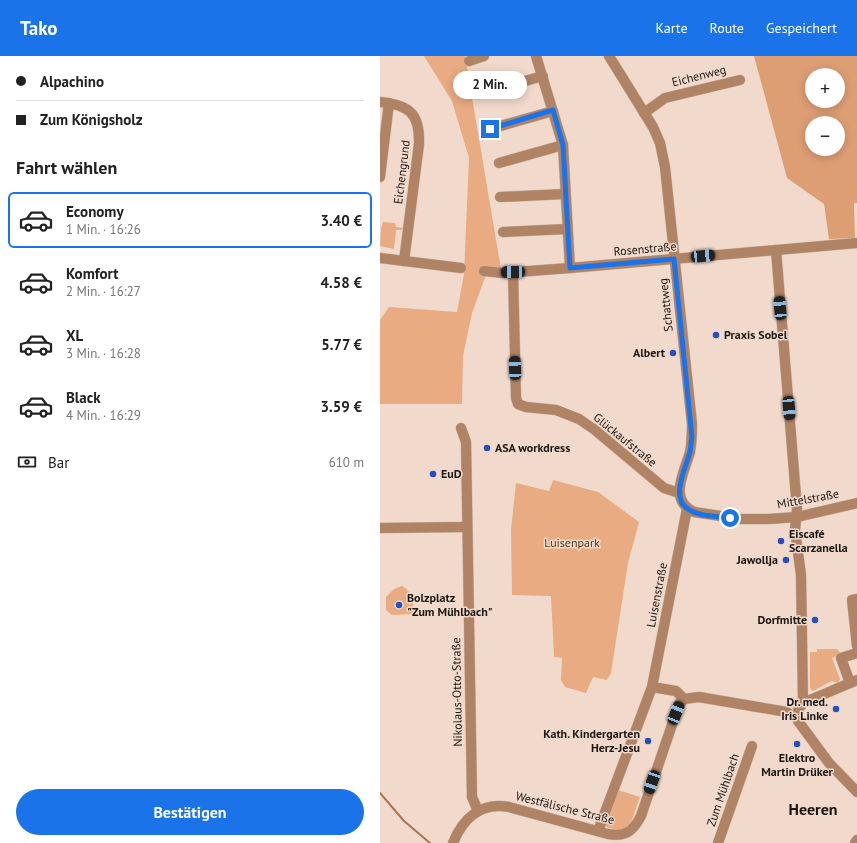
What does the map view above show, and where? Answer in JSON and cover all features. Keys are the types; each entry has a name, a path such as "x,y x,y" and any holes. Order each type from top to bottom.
{"street":[{"path":"469,61 484,56"},
{"path":"536,56 563,145 570,268"},
{"name":"Schattweg","path":"609,56 653,127 663,153 692,437 679,493"},
{"path":"478,94 543,76"},
{"name":"Eichenweg","path":"644,113 665,98 740,80"},
{"name":"Eichengrund","path":"380,177 385,103 404,107 410,111 415,118 419,135 404,261"},
{"path":"490,129 553,110"},
{"path":"499,163 563,145"},
{"path":"500,198 566,194"},
{"path":"503,232 567,229"},
{"name":"Rosenstraße","path":"484,271 513,272 570,268 857,243"},
{"path":"776,250 797,517 795,530 801,575 801,717 798,721"},
{"path":"380,258 461,268"},
{"name":"Glückaufstraße","path":"513,272 516,398 518,404 526,407 556,410 579,419 595,430 664,488 679,493"},
{"name":"Nikolaus-Otto-Straße","path":"461,428 466,442 472,797 478,811"},
{"path":"679,493 681,501 687,509"},
{"name":"Mittelstraße","path":"687,509 703,514 741,519 797,517 857,503"},
{"name":"Luisenstraße","path":"598,831 652,687 687,509"},
{"path":"380,528 467,527"},
{"path":"852,600 857,646"},
{"path":"652,687 676,691 684,699 699,697 788,712 854,682 841,658 857,653"},
{"name":"Westfälische Straße","path":"454,843 463,824 478,811 493,806 501,806 608,834 620,835 634,829 641,816 679,704 684,699"},
{"path":"788,712 787,715 790,720 795,722 798,721"},
{"path":"798,721 829,763 857,792"},
{"name":"Zum Mühlbach","path":"718,843 752,746"}],"green space":[{"path":"424,56 465,56 502,275 486,275 472,313 463,356 462,404 380,404 380,320 389,307 457,312 464,274 469,158 452,101"},
{"path":"383,222 395,223 396,227 403,228 402,230 396,230 394,249 380,246 381,228"},
{"name":"Luisenpark","path":"553,480 598,492 639,522 628,563 611,673 607,680 593,677 586,693 565,687 561,680 562,658 554,657 551,596 512,595 511,530 516,483 549,491"},
{"name":"Bolzplatz \"Zum Mühlbach\"","path":"402,586 411,595 414,614 392,615 386,610 386,597 394,589"},
{"path":"817,649 837,649 841,654 832,658 840,679 838,683 832,681 813,691 810,688 810,652 817,652"},
{"path":"618,790 640,797 630,825 617,829 604,826"}],"shaded area":[{"path":"754,56 857,56 857,203 854,203 855,238 829,239 824,204 787,178"}],"waterway":[{"path":"380,793 404,821 430,843"}],"place":[{"name":"Praxis Sobel","path":"716,335"},
{"name":"Albert","path":"673,353"},
{"name":"ASA workdress","path":"487,448"},
{"name":"EuD","path":"433,474"},
{"name":"Eiscafé Scarzanella","path":"781,541"},
{"name":"Jawollja","path":"786,560"},
{"name":"Bolzplatz \"Zum Mühlbach\"","path":"399,605"},
{"name":"Dorfmitte","path":"815,620"},
{"name":"Dr. med. Iris Linke","path":"836,709"},
{"name":"Kath. Kindergarten Herz-Jesu","path":"648,741"},
{"name":"Elektro Martin Drüker","path":"797,744"}],"district":[{"name":"Heeren","path":"813,809"}],"route":[{"path":"490,129 553,110 563,145 570,268 674,259 692,424 690,450 679,493 681,501 687,509 694,512 730,518"}]}
